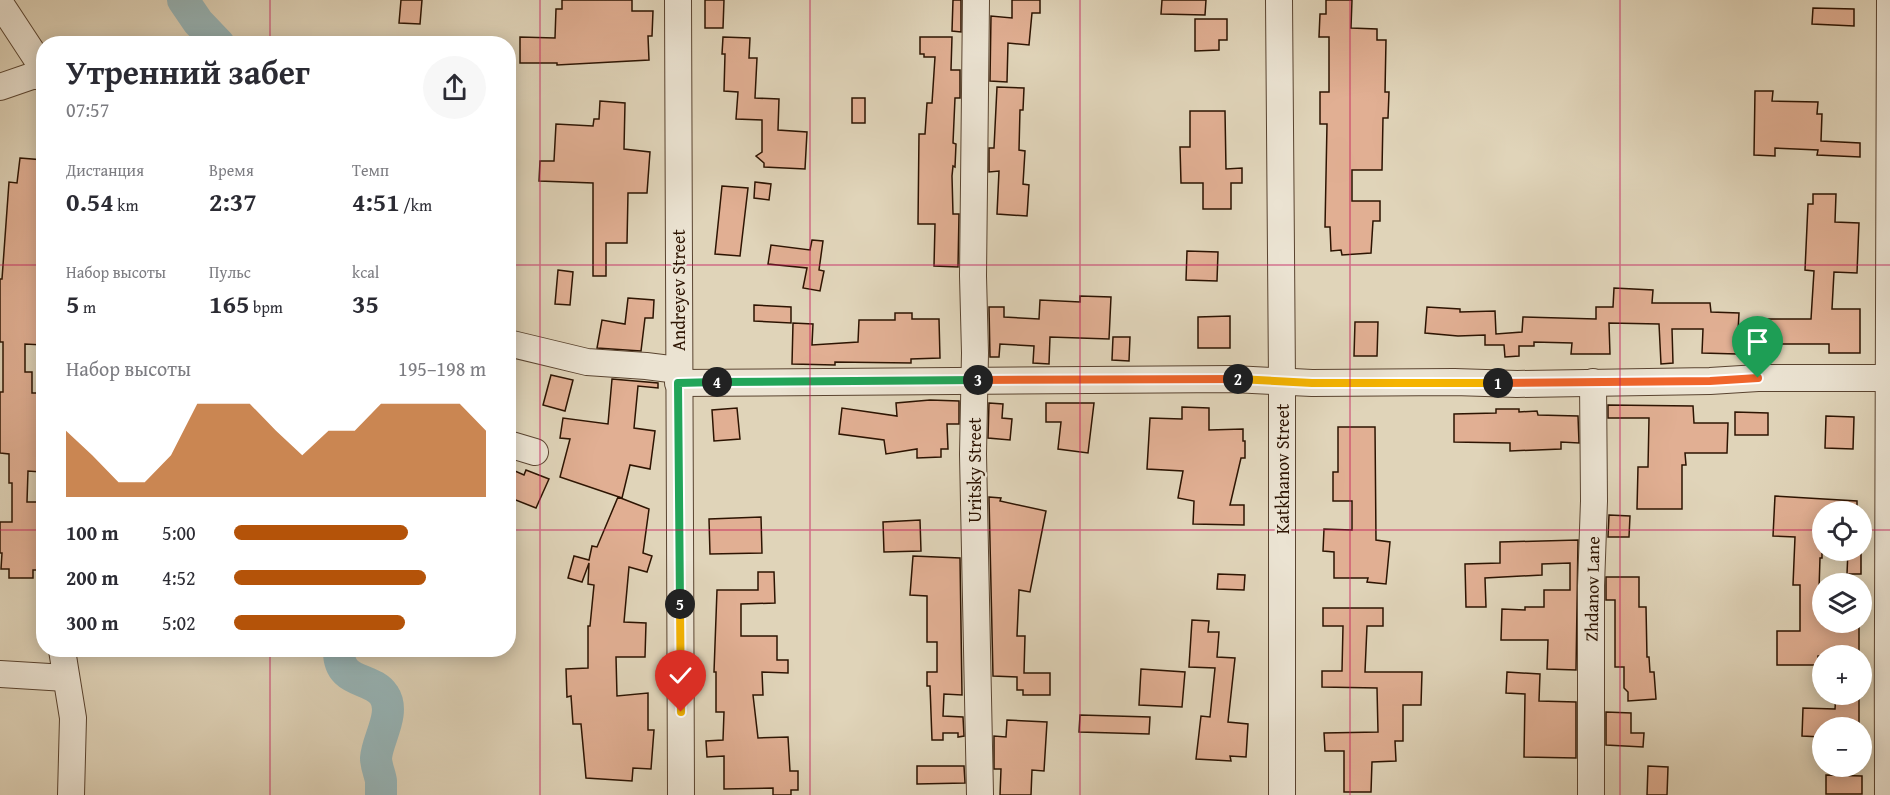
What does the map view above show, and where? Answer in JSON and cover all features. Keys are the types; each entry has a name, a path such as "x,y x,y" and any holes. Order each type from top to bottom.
{"street":[{"name":"Andreyev Street","path":"678,0 681,795"},
{"name":"Uritsky Street","path":"976,0 973,454 980,795"},
{"name":"Katkhanov Street","path":"1279,0 1282,795"},
{"path":"1888,795 1890,0"},
{"path":"0,3 36,58"},
{"path":"0,87 36,76"},
{"path":"516,345 587,362 646,366 678,377 974,380 1233,379 1312,383 1517,384 1710,381 1758,378 1890,378"},
{"name":"Zhdanov Lane","path":"1591,795 1593,382"},
{"path":"516,446 535,452"},
{"path":"63,657 73,718 71,795"},
{"path":"0,674 66,678"}],"building":[{"path":"401,0 422,0 420,24 399,23"},
{"path":"562,0 632,0 632,11 653,11 652,36 648,36 649,60 557,65 557,63 520,63 520,37 555,38 556,9 562,9"},
{"path":"705,0 724,0 723,28 705,28"},
{"path":"953,0 961,0 961,32 952,31"},
{"path":"1012,0 1040,0 1040,13 1032,13 1029,45 1008,43 1007,82 990,81 991,16 1012,18"},
{"path":"1162,0 1206,0 1205,15 1161,14"},
{"path":"1326,0 1352,0 1351,28 1377,29 1377,40 1386,40 1385,92 1389,92 1388,118 1383,118 1382,170 1352,170 1352,201 1380,201 1380,221 1373,221 1371,253 1342,255 1341,250 1331,251 1330,227 1325,227 1327,124 1320,124 1320,92 1329,92 1329,37 1319,37 1320,14 1326,14"},
{"path":"1813,8 1854,9 1854,26 1812,24"},
{"path":"1195,19 1227,19 1227,40 1219,40 1219,50 1195,51"},
{"path":"723,37 750,38 749,58 757,58 755,98 779,99 778,130 807,132 805,169 764,167 764,163 756,156 762,152 762,120 736,119 738,92 724,91"},
{"path":"920,37 952,37 951,70 960,70 960,98 955,98 953,143 956,144 955,167 953,166 952,176 953,214 959,214 958,267 934,266 935,224 918,224 919,134 925,134 927,103 932,103 935,57 924,57 924,54 920,54"},
{"path":"997,87 1024,88 1023,110 1020,110 1019,150 1025,151 1023,184 1029,185 1027,216 997,214 999,171 989,172 989,148 994,148"},
{"path":"1755,91 1773,91 1772,101 1818,102 1817,114 1822,114 1821,141 1860,143 1860,157 1817,155 1818,150 1775,148 1775,156 1754,155"},
{"path":"852,98 865,98 865,123 852,123"},
{"path":"600,101 625,103 624,149 650,152 647,193 628,193 627,243 606,243 606,276 593,276 593,183 539,181 540,161 554,161 556,124 593,126 594,119 599,119"},
{"path":"1190,111 1225,111 1226,169 1242,168 1242,183 1231,183 1231,209 1203,209 1203,183 1181,183 1180,147 1190,147"},
{"path":"20,158 36,159 36,345 25,344 25,372 32,372 32,393 36,393 36,472 28,471 27,502 36,502 36,570 33,570 33,578 9,578 9,569 1,569 2,553 0,553 0,522 12,522 12,483 9,483 9,454 0,453 3,342 0,342 0,279 2,279 9,182 17,183"},
{"path":"755,182 771,184 769,200 754,198"},
{"path":"722,186 748,188 740,256 715,254"},
{"path":"1813,194 1836,194 1835,222 1859,223 1857,273 1834,272 1832,309 1860,309 1860,353 1829,353 1829,344 1765,344 1765,319 1811,319 1814,271 1805,270 1808,204 1813,204"},
{"path":"812,240 823,241 819,270 824,271 820,291 803,288 807,268 768,264 771,245 810,250"},
{"path":"1187,251 1218,252 1217,281 1186,280"},
{"path":"558,270 573,272 570,305 555,304"},
{"path":"1614,288 1653,290 1652,303 1710,303 1711,312 1739,313 1738,332 1758,333 1756,352 1702,353 1703,329 1672,329 1673,363 1661,364 1659,324 1609,323 1610,354 1571,354 1572,343 1534,342 1534,346 1519,346 1519,356 1505,357 1504,345 1485,345 1485,335 1458,336 1425,333 1427,307 1460,309 1460,312 1495,311 1496,334 1522,332 1523,317 1596,319 1596,307 1613,307"},
{"path":"1080,296 1111,297 1109,339 1050,337 1049,364 1033,363 1034,346 1000,344 999,357 990,357 989,307 1004,307 1004,317 1039,319 1040,300 1080,302"},
{"path":"628,298 654,300 653,318 645,318 641,351 597,348 602,320 625,324"},
{"path":"754,305 791,307 791,323 754,321"},
{"path":"895,313 912,313 912,319 939,319 940,358 911,359 911,363 792,364 793,323 813,324 812,345 858,342 859,320 895,320"},
{"path":"1230,316 1230,348 1198,348 1198,317"},
{"path":"1355,322 1378,322 1377,356 1354,356"},
{"path":"1113,337 1130,337 1129,361 1112,360"},
{"path":"551,375 573,380 565,411 543,405"},
{"path":"612,379 658,383 658,388 638,386 634,428 655,431 650,469 630,465 622,498 560,477 570,439 560,438 563,418 608,424"},
{"path":"930,400 959,401 959,424 947,424 948,449 941,449 941,457 917,458 917,449 886,454 884,440 839,434 842,408 897,416 896,403"},
{"path":"989,403 1003,404 1002,418 1012,419 1010,440 988,438"},
{"path":"1046,403 1094,403 1088,453 1058,449 1061,422 1046,422"},
{"path":"1608,405 1693,406 1694,423 1728,423 1727,453 1685,453 1686,465 1682,465 1682,509 1637,509 1638,467 1648,467 1649,418 1608,418"},
{"path":"1182,407 1209,408 1209,430 1243,429 1245,458 1241,458 1230,505 1244,505 1244,525 1193,524 1194,501 1178,498 1183,471 1147,469 1150,418 1182,419"},
{"path":"737,408 740,439 714,441 712,410"},
{"path":"1496,409 1519,409 1519,412 1537,411 1538,415 1578,416 1579,443 1561,442 1561,449 1510,451 1510,443 1454,442 1454,414 1496,413"},
{"path":"1735,412 1768,413 1768,435 1735,435"},
{"path":"1826,416 1854,417 1853,449 1825,448"},
{"path":"1338,427 1375,427 1376,540 1390,542 1386,584 1367,582 1368,578 1334,578 1334,552 1323,551 1324,529 1352,530 1352,501 1333,501 1333,472 1338,472"},
{"path":"526,470 549,479 536,508 516,500 516,472 524,475"},
{"path":"1775,496 1857,501 1812,501 1812,561 1820,561 1820,573 1812,573 1812,633 1859,633 1859,645 1812,645 1812,665 1777,665 1777,631 1800,631 1800,585 1793,585 1795,537 1773,536"},
{"path":"618,497 649,509 643,553 652,556 647,572 629,567 624,622 646,623 645,657 616,657 617,696 648,693 648,730 654,730 651,769 633,768 632,781 586,778 581,724 573,724 571,696 567,697 566,669 588,668 588,626 590,626 594,585 588,584 589,563 582,582 568,578 574,556 589,560 592,546 597,547"},
{"path":"989,497 1001,498 1000,501 1046,511 1030,592 1019,590 1017,636 1025,636 1024,673 1050,673 1050,695 1023,695 1023,690 1017,690 1017,677 993,676"},
{"path":"1609,515 1630,516 1629,537 1608,537"},
{"path":"761,517 762,553 710,554 709,519"},
{"path":"920,520 921,551 884,552 883,522"},
{"path":"1578,540 1576,670 1547,669 1548,640 1501,640 1502,609 1525,610 1525,607 1544,607 1544,590 1570,590 1570,563 1542,564 1542,575 1485,578 1486,607 1466,607 1465,564 1500,563 1500,542"},
{"path":"913,556 960,558 962,695 944,694 943,716 963,717 964,736 958,737 958,733 943,733 943,740 932,740 930,686 927,686 927,672 937,672 937,642 927,642 927,596 910,595"},
{"path":"1848,561 1861,561 1861,573 1847,573"},
{"path":"758,572 774,572 775,603 741,604 741,636 777,636 777,660 788,660 788,673 762,672 763,695 753,695 758,738 788,737 790,771 798,771 798,790 791,790 791,795 773,795 773,788 724,789 724,756 707,757 706,741 723,740 724,712 716,712 716,672 714,672 717,590 758,590"},
{"path":"1218,574 1245,575 1244,590 1217,589"},
{"path":"1606,577 1639,577 1639,607 1646,607 1647,657 1649,657 1650,672 1654,672 1656,699 1628,701 1628,692 1624,688 1624,667 1615,667 1615,600 1606,600"},
{"path":"1323,608 1383,608 1383,626 1367,626 1365,672 1422,672 1421,705 1403,705 1403,741 1395,741 1396,761 1372,762 1371,792 1344,792 1344,751 1325,751 1324,733 1378,732 1377,688 1322,687 1322,671 1342,671 1343,626 1323,626"},
{"path":"1192,620 1209,621 1208,632 1219,632 1217,657 1235,658 1228,722 1248,724 1246,757 1230,756 1231,761 1196,759 1201,716 1210,717 1215,668 1189,667"},
{"path":"1141,669 1185,672 1182,707 1139,705"},
{"path":"1507,672 1540,674 1539,701 1576,702 1576,758 1524,757 1525,694 1506,693"},
{"path":"1835,705 1859,705 1859,717 1812,717 1812,736 1802,736 1803,708 1835,709"},
{"path":"1606,712 1631,713 1631,733 1644,733 1643,747 1606,745"},
{"path":"1080,715 1150,717 1149,734 1079,732"},
{"path":"1007,720 1047,722 1044,771 1032,770 1031,795 1000,795 1001,769 994,769 994,736 1006,737"},
{"path":"917,766 964,766 965,783 917,784"},
{"path":"1648,766 1668,767 1667,795 1647,795"},
{"path":"1826,777 1862,777 1862,794 1826,794"}],"waterway":[{"path":"183,0 198,22 211,36"},
{"path":"340,657 344,669 350,675 379,689 387,702 387,718 376,758 381,781 381,795"}],"route":[{"path":"681,712 678,383 1233,379 1312,383 1517,384 1710,381 1758,378"}]}
